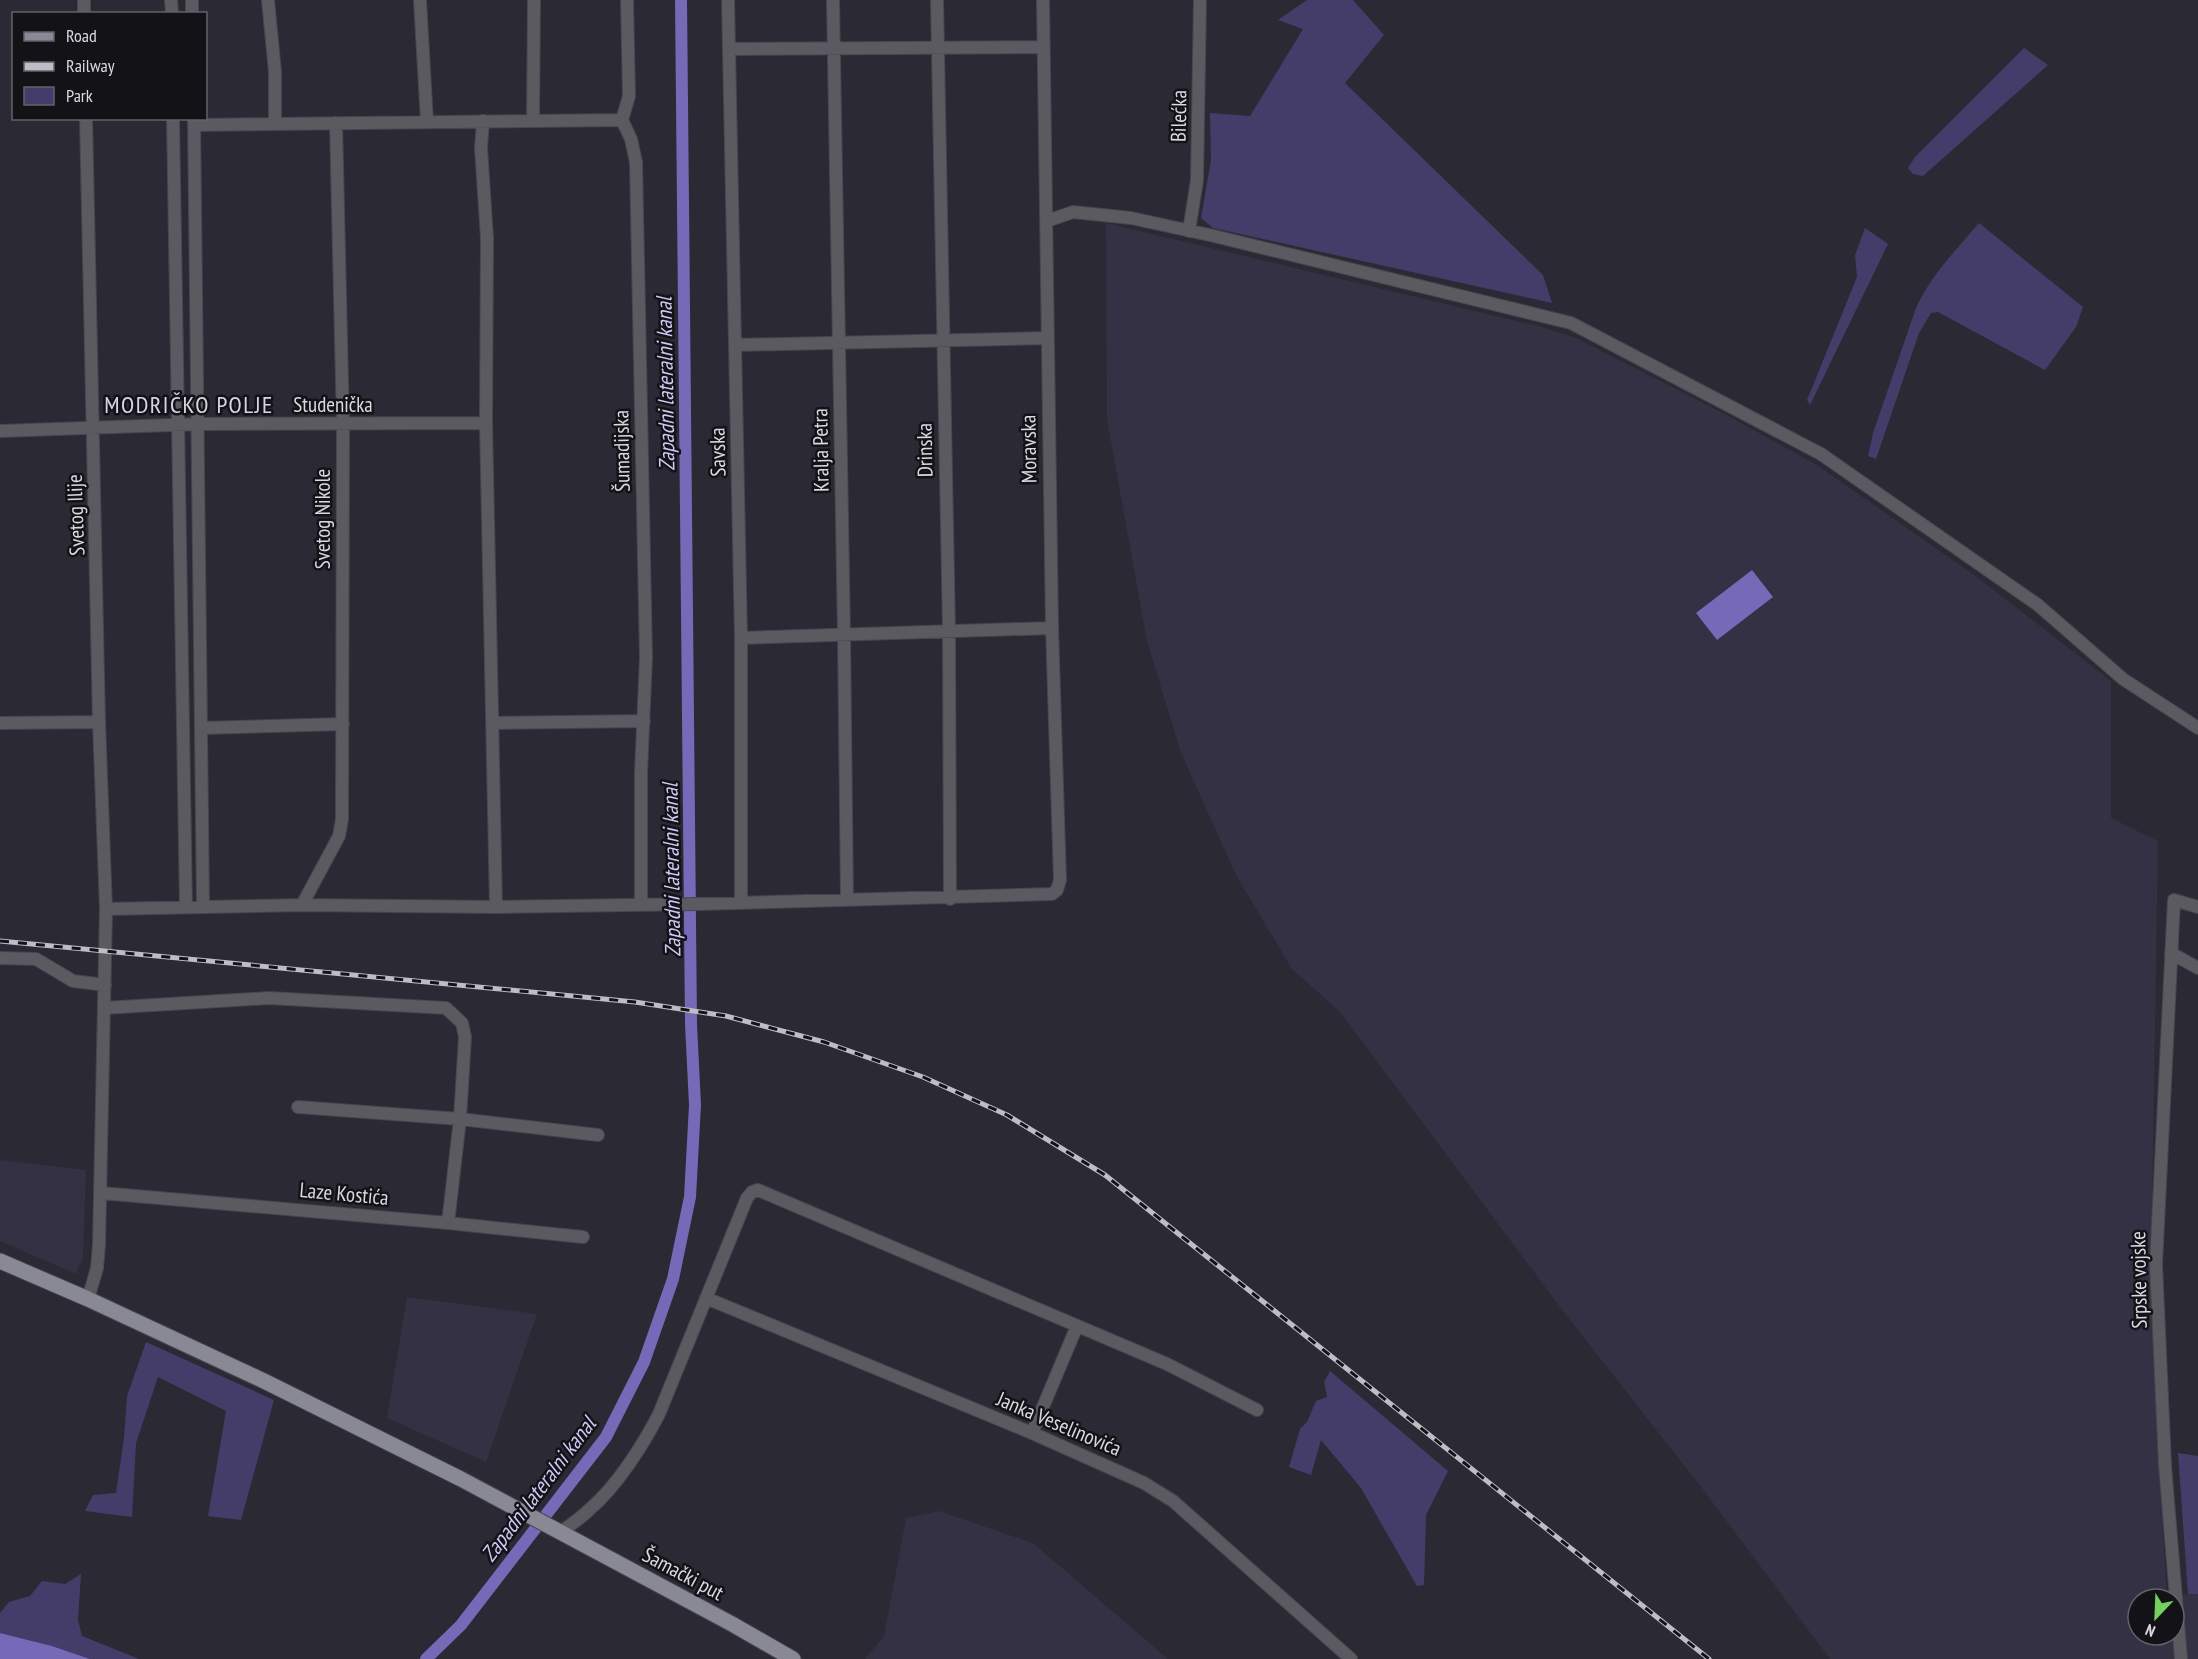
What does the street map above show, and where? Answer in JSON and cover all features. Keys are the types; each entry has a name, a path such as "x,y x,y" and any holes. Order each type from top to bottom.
{"main road":[{"name":"Šamački put","path":"0,1261 88,1299 264,1382 530,1515 793,1659"}],"street":[{"path":"268,0 275,72 275,124"},
{"path":"420,0 427,122"},
{"path":"533,121 534,0"},
{"path":"203,906 194,122 275,124 622,120 629,96 627,0"},
{"name":"Savska","path":"728,0 741,638 741,903"},
{"name":"Kralja Petra","path":"833,0 847,900"},
{"name":"Drinska","path":"937,0 949,631 950,898"},
{"name":"Moravska","path":"950,898 1052,894 1057,890 1059,880 1052,628 1042,0"},
{"name":"Bilećka","path":"1189,231 1197,180 1200,0"},
{"path":"729,49 1043,47"},
{"name":"Svetog Ilije","path":"86,120 99,722 106,909 97,1268 88,1299"},
{"path":"173,120 186,907"},
{"name":"Šumadijska","path":"622,120 631,139 636,162 646,657 641,905"},
{"path":"483,121 481,148 487,238 486,423 496,907"},
{"name":"Svetog Nikole","path":"302,905 339,836 342,819 343,425 336,123"},
{"path":"1047,221 1062,214 1086,212 1131,218 1572,323 1821,454 2038,605 2123,679 2198,728"},
{"path":"735,345 1047,338"},
{"name":"Studenička","path":"0,431 199,424 486,423"},
{"path":"741,638 1052,628"},
{"path":"492,723 644,721"},
{"path":"0,723 99,722"},
{"path":"202,728 343,724"},
{"path":"106,909 302,905 496,907 950,898"},
{"name":"Srpske vojske","path":"2181,1659 2165,1465 2156,1264 2174,900 2198,907"},
{"path":"2171,953 2198,968"},
{"path":"0,958 36,959 73,981 105,985"},
{"path":"104,1008 269,998 446,1008 462,1023 465,1037 460,1119 448,1223"},
{"path":"298,1107 460,1119 598,1135"},
{"path":"557,1530 592,1508 635,1455 647,1436 659,1414 747,1198 752,1192 758,1190 1167,1364 1257,1410"},
{"name":"Laze Kostića","path":"100,1193 583,1237"},
{"name":"Janka Veselinovića","path":"706,1298 1032,1433 1144,1483 1173,1501 1351,1659"},
{"path":"1032,1433 1077,1326"}],"shaded area":[{"path":"1106,223 1542,327 1576,338 1723,413 1817,465 1977,577 2111,681 2111,818 2158,841 2151,1279 2166,1587 2126,1587 2126,1647 2186,1647 2186,1594 2198,1594 2198,1659 1830,1659 1701,1487 1560,1307 1340,1012 1292,969 1236,875 1181,753 1147,641 1107,420"},
{"path":"1752,570 1773,597 1717,640 1696,613"},
{"path":"0,1160 86,1170 83,1257 76,1274 0,1241"},
{"path":"407,1297 537,1314 486,1462 387,1418"},
{"path":"939,1511 1033,1543 1168,1659 865,1659 884,1636 906,1518"},
{"path":"0,1633 52,1646 90,1659 0,1659"}],"green space":[{"path":"1307,0 1353,0 1384,35 1345,83 1543,275 1552,303 1213,228 1201,218 1211,160 1210,113 1250,116 1303,29 1278,20"},
{"path":"2024,48 2048,65 1923,176 1913,174 1908,168 1915,157"},
{"path":"1979,223 2083,307 2076,327 2045,370 1938,312 1931,313 1919,333 1876,459 1868,456 1873,433 1916,308 1936,274"},
{"path":"1865,228 1888,244 1810,405 1807,400 1857,277 1855,255"},
{"path":"146,1342 274,1400 241,1520 208,1516 226,1411 158,1377 136,1443 132,1517 85,1511 93,1495 116,1493 127,1396"},
{"path":"1330,1371 1448,1471 1426,1515 1424,1585 1417,1586 1361,1488 1321,1440 1311,1475 1289,1467 1300,1429 1307,1422 1316,1401 1327,1397 1324,1382"},
{"path":"2178,1453 2198,1456 2198,1594 2188,1594"},
{"path":"81,1574 78,1620 82,1636 139,1659 90,1659 52,1646 0,1633 0,1613 9,1602 30,1596 42,1581 65,1584"}],"waterway":[{"name":"Zapadni lateralni kanal","path":"426,1659 461,1625 606,1437 644,1362 673,1279 690,1197 695,1105 691,1024 681,0"}],"railway":[{"path":"0,941 635,1002 726,1016 824,1042 923,1077 1007,1115 1105,1175 1709,1659"}],"district":[{"name":"MODRIČKO POLJE","path":"189,405"}]}
